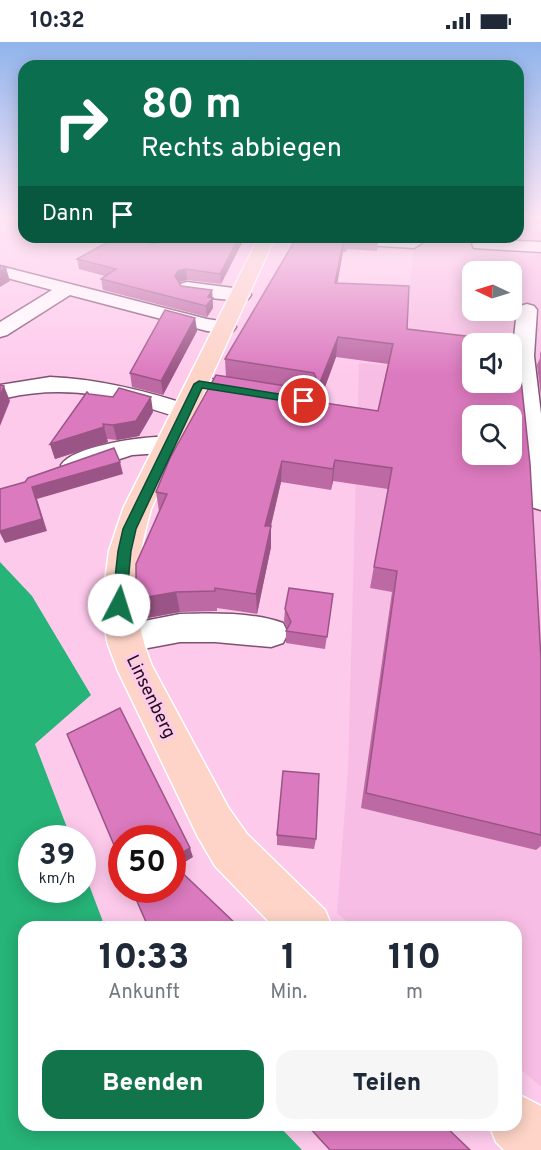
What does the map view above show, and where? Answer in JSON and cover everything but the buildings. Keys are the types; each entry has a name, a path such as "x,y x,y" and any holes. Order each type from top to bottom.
{"main road":[{"name":"Linsenberg","path":"252,271 138,509 124,551 119,605 125,642 136,671 213,822 231,850 302,921"},
{"path":"522,1128 541,1145"}],"street":[{"path":"0,271 201,323 226,327"},
{"path":"0,331 68,288"},
{"path":"187,288 241,295"},
{"path":"526,310 533,345 523,357 539,485"},
{"path":"6,391 46,384 125,394 271,390"},
{"path":"195,392 304,401 309,423"},
{"path":"50,474 133,445 168,446"},
{"path":"125,642 142,635 184,626 272,633"}],"shaded area":[{"path":"412,271 462,271 462,321 522,321 522,271 541,271 541,1087 522,1070 522,921 347,921 337,913 348,769 359,363 402,366"}],"green space":[{"path":"0,562 32,596 91,695 35,744 66,825 18,825 18,903 96,903 103,921 18,921 18,1131 284,1131 302,1150 0,1150"}],"route":[{"path":"119,605 124,551 130,529 199,384 304,401"}]}
